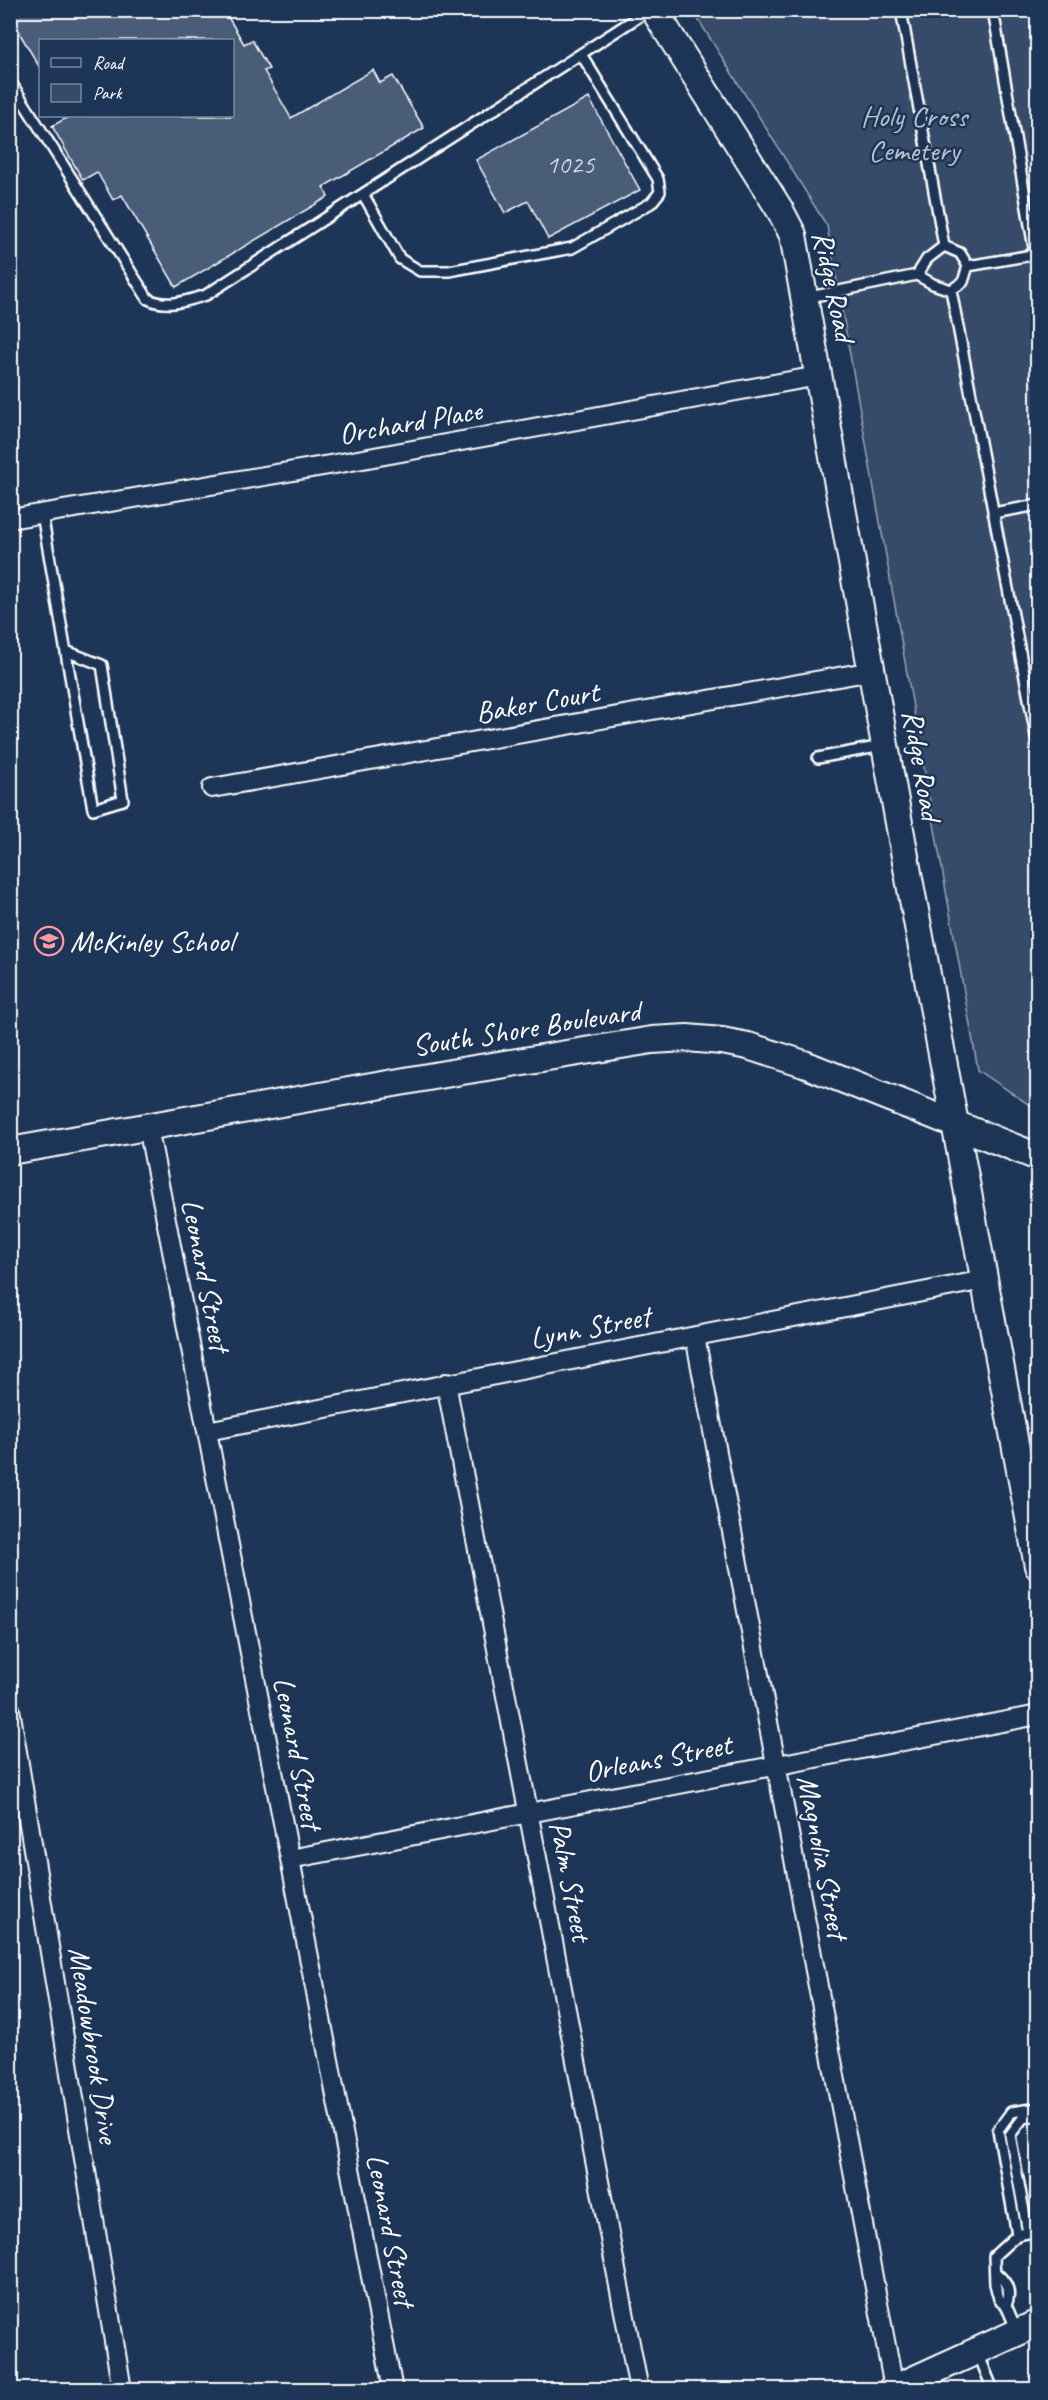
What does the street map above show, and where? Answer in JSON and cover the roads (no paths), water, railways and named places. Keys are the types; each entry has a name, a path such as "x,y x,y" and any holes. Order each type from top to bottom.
{"street":[{"name":"Ridge Road","path":"654,10 780,210 793,235 885,745 1038,1566"},
{"name":"Orchard Place","path":"10,519 341,463 818,376"},
{"name":"Baker Court","path":"212,788 872,671"},
{"name":"South Shore Boulevard","path":"10,1151 462,1071 652,1040 687,1038 748,1046 804,1064 1038,1157"},
{"name":"Leonard Street","path":"148,1127 393,2390"},
{"name":"Lynn Street","path":"207,1431 984,1280"},
{"name":"Magnolia Street","path":"695,1336 893,2389"},
{"name":"Palm Street","path":"447,1383 639,2390"},
{"name":"Meadowbrook Drive","path":"10,1709 15,1768 122,2390"},
{"name":"Orleans Street","path":"290,1859 1038,1715"},
{"path":"893,2389 1027,2328"}],"lane":[{"path":"10,81 148,299 160,305 179,303 206,295 649,10"},
{"path":"901,10 944,246"},
{"path":"968,266 1036,254 993,10"},
{"path":"363,194 400,259 420,271 449,271 572,248 651,203 660,192 658,179 582,54"},
{"path":"917,275 927,259 944,246"},
{"path":"944,246 960,253 968,266 963,282 951,290"},
{"path":"805,298 917,275 951,290"},
{"path":"951,290 1038,746"},
{"path":"993,513 1038,505"},
{"path":"42,514 93,809 123,800 102,665 66,651"},
{"path":"818,758 885,745"},
{"path":"1017,2235 998,2130 1011,2112 1038,2108"},
{"path":"1027,2328 999,2299 995,2284 994,2256 1017,2235 1033,2232 1010,2135 1023,2118 1038,2115"},
{"path":"977,2350 993,2390"}],"place":[{"name":"McKinley School","path":"49,941"}],"park label":[{"name":"Holy Cross Cemetery","path":"914,133"}]}
